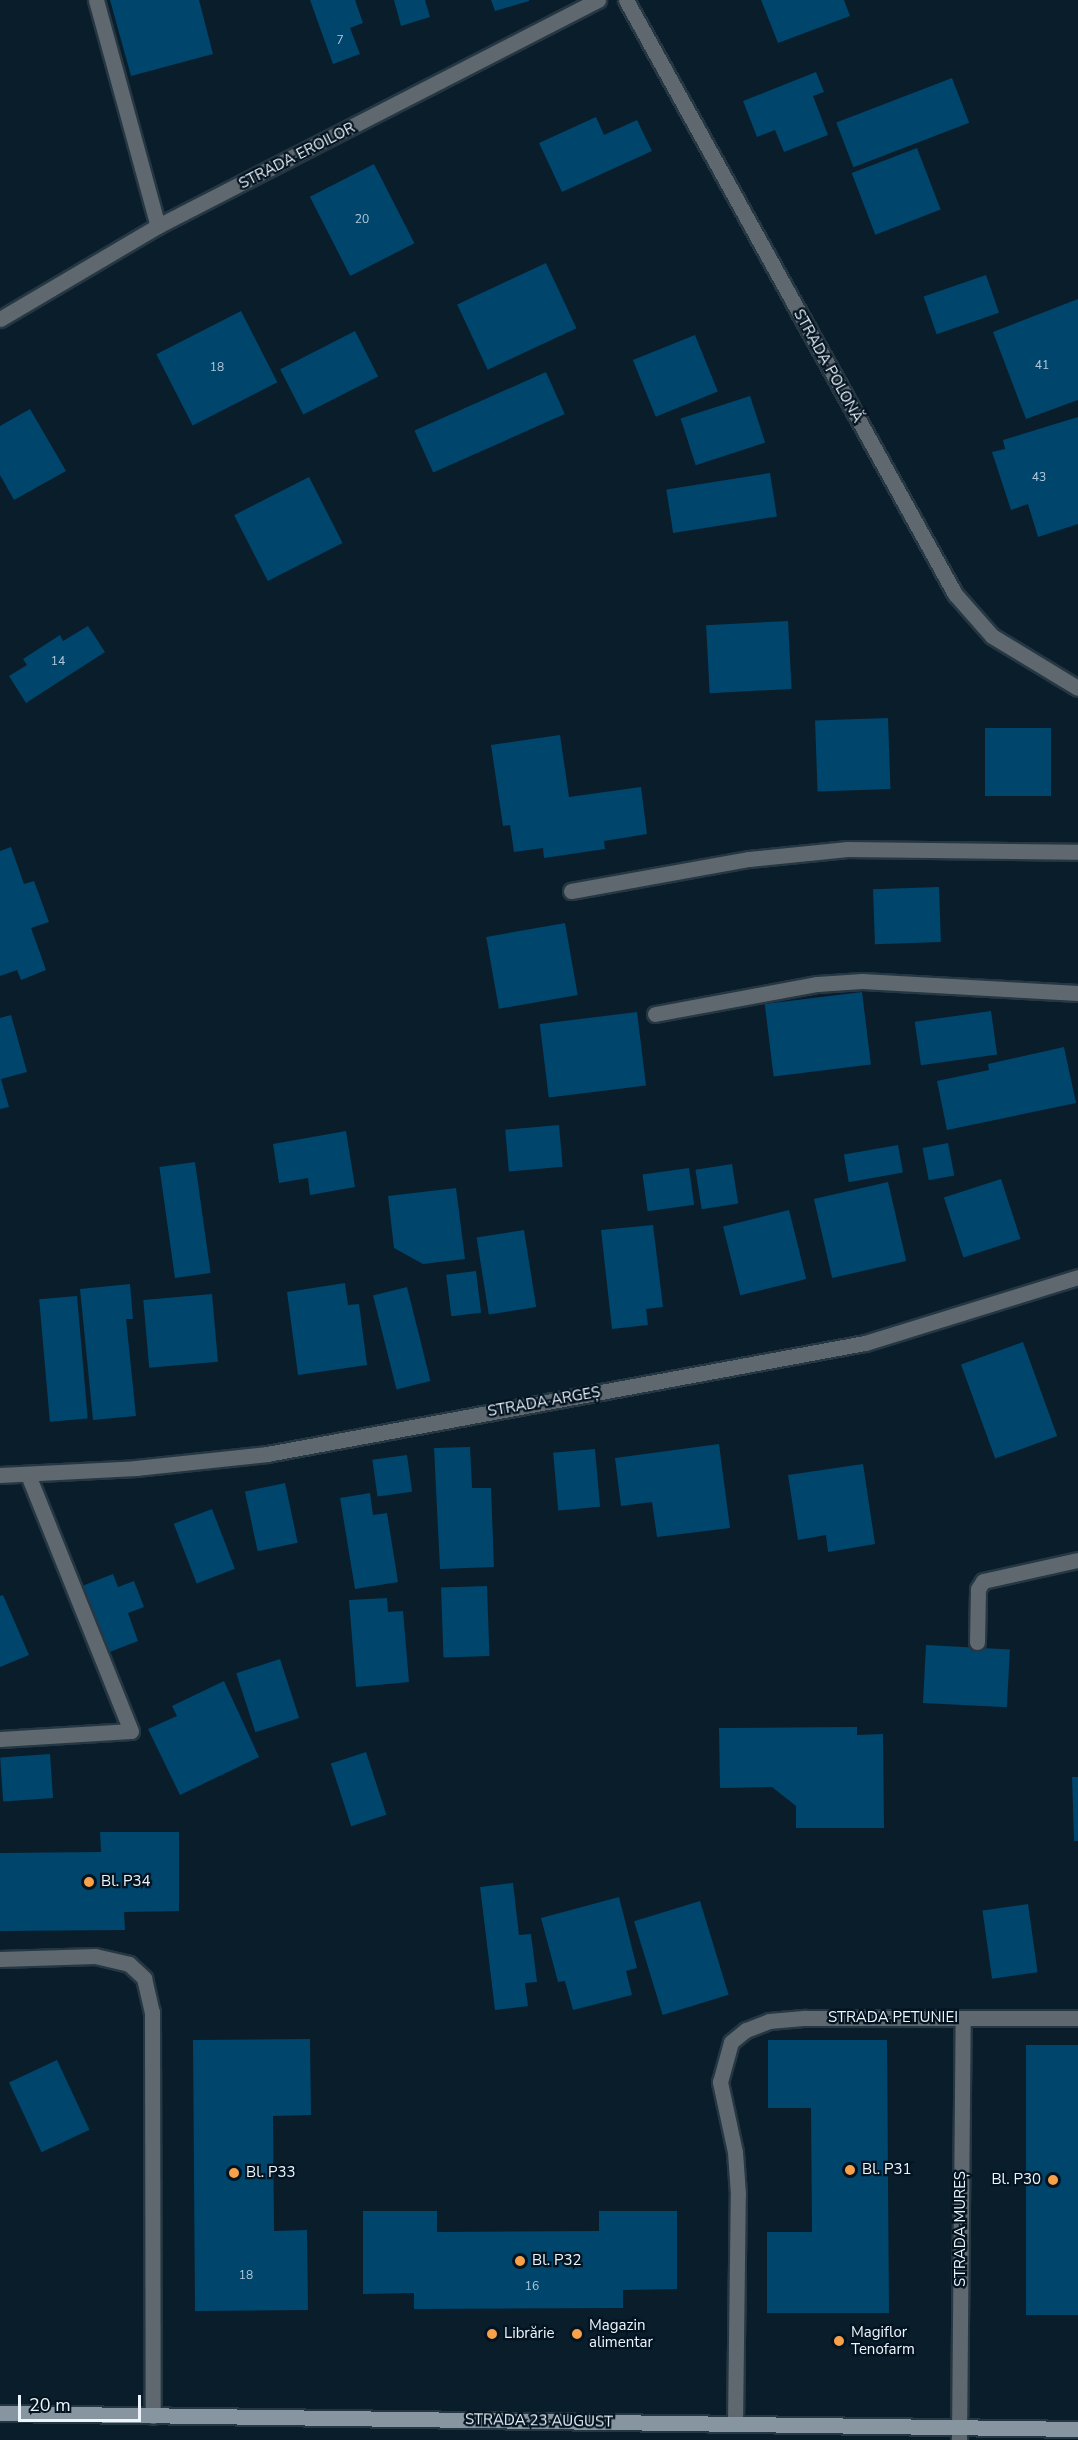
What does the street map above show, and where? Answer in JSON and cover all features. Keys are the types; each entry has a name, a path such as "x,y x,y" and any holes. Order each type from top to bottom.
{"main road":[{"name":"STRADA 23 AUGUST","path":"0,2413 735,2424 959,2433 1078,2429"}],"street":[{"path":"96,0 158,226"},
{"name":"STRADA EROILOR","path":"0,319 158,226 598,0"},
{"name":"STRADA POLONĂ","path":"626,0 955,594 992,636 1078,688"},
{"path":"572,891 749,859 847,849 1078,852"},
{"path":"655,1014 817,984 862,981 1078,993"},
{"name":"STRADA ARGEȘ","path":"0,1475 28,1475 267,1454 865,1343 1078,1277"},
{"path":"0,1739 131,1731 28,1475"},
{"path":"977,1642 978,1589 983,1581 1078,1560"},
{"path":"0,1959 94,1956 129,1964 144,1978 152,2012 153,2416"},
{"name":"STRADA MUREȘ","path":"959,2433 963,2018"},
{"name":"STRADA PETUNIEI","path":"735,2424 738,2194 735,2152 720,2082 724,2059 731,2042 746,2030 769,2021 1078,2018"}],"building":[{"path":"110,0 199,0 213,54 131,76"},
{"path":"310,0 355,0 363,23 350,28 360,54 333,64"},
{"path":"394,0 425,0 430,17 401,26"},
{"path":"491,0 529,0 529,1 495,11"},
{"path":"761,0 844,0 850,16 778,43"},
{"path":"816,72 824,92 813,96 828,135 784,152 775,130 757,137 743,101"},
{"path":"952,78 969,123 853,167 836,122"},
{"path":"596,117 604,135 637,120 652,151 562,192 539,143"},
{"path":"917,148 941,210 875,235 852,173"},
{"path":"374,164 414,243 350,276 310,197"},
{"path":"546,263 576,328 488,370 457,304"},
{"path":"986,275 999,313 937,334 924,296"},
{"path":"1078,299 1078,400 1026,419 993,332"},
{"path":"241,311 277,382 193,425 156,354"},
{"path":"355,331 378,376 303,415 280,369"},
{"path":"695,335 718,392 656,417 633,360"},
{"path":"546,372 565,414 433,473 414,431"},
{"path":"750,396 765,443 696,465 681,419"},
{"path":"30,409 66,471 14,500 0,475 0,426"},
{"path":"1078,417 1078,524 1038,537 1028,504 1011,510 992,452 1005,449 1003,440"},
{"path":"770,473 777,516 673,533 666,489"},
{"path":"309,477 343,543 268,581 234,515"},
{"path":"788,621 792,689 710,693 706,625"},
{"path":"88,626 105,652 26,703 9,676 27,665 23,659 60,635 63,641"},
{"path":"888,718 890,789 818,792 815,721"},
{"path":"985,728 1051,728 1051,796 985,796"},
{"path":"560,735 569,797 641,787 647,834 604,841 605,849 544,858 543,848 514,852 510,825 503,826 491,745"},
{"path":"11,847 24,884 34,881 49,922 31,928 46,970 21,980 17,970 0,976 0,851"},
{"path":"939,887 941,942 875,944 873,889"},
{"path":"565,923 578,995 499,1009 486,937"},
{"path":"862,992 871,1064 774,1076 765,1004"},
{"path":"991,1011 997,1055 921,1065 915,1022"},
{"path":"637,1012 646,1085 549,1097 540,1024"},
{"path":"11,1015 27,1072 1,1079 9,1107 0,1109 0,1018"},
{"path":"1064,1047 1076,1103 947,1130 937,1081 989,1070 988,1064"},
{"path":"559,1125 563,1167 509,1172 505,1130"},
{"path":"346,1131 355,1187 310,1195 308,1178 279,1183 273,1144"},
{"path":"948,1143 954,1175 929,1180 922,1148"},
{"path":"898,1145 903,1173 849,1182 844,1155"},
{"path":"195,1162 211,1273 175,1278 159,1167"},
{"path":"732,1164 738,1204 702,1209 695,1170"},
{"path":"689,1168 694,1205 648,1211 642,1175"},
{"path":"1001,1179 1020,1239 963,1257 944,1198"},
{"path":"888,1182 906,1261 832,1278 814,1199"},
{"path":"456,1188 465,1259 423,1264 394,1248 388,1196"},
{"path":"789,1210 806,1279 740,1295 723,1226"},
{"path":"653,1225 663,1307 646,1309 648,1325 612,1329 601,1230"},
{"path":"524,1230 536,1307 489,1315 477,1238"},
{"path":"476,1271 481,1313 451,1316 446,1275"},
{"path":"345,1283 348,1305 359,1304 367,1365 298,1375 287,1292"},
{"path":"130,1284 133,1319 126,1319 136,1416 93,1420 80,1289"},
{"path":"407,1287 430,1381 397,1390 373,1295"},
{"path":"212,1294 218,1362 149,1368 143,1300"},
{"path":"77,1296 88,1419 50,1422 39,1299"},
{"path":"1023,1342 1057,1436 995,1459 961,1365"},
{"path":"719,1444 730,1528 657,1537 652,1502 621,1506 615,1458"},
{"path":"470,1447 472,1488 491,1488 494,1567 440,1569 434,1448"},
{"path":"595,1449 600,1507 558,1510 553,1453"},
{"path":"407,1455 412,1492 377,1497 372,1460"},
{"path":"863,1464 875,1544 828,1552 826,1535 798,1540 788,1475"},
{"path":"285,1483 298,1543 258,1551 245,1492"},
{"path":"370,1493 373,1515 387,1513 398,1582 355,1589 340,1498"},
{"path":"212,1509 235,1569 197,1583 174,1524"},
{"path":"113,1574 118,1587 134,1581 144,1607 128,1613 138,1641 107,1653 82,1586"},
{"path":"487,1586 489,1656 443,1658 441,1588"},
{"path":"3,1595 29,1655 0,1667 0,1596"},
{"path":"387,1598 388,1612 403,1611 409,1682 356,1687 349,1600"},
{"path":"926,1645 1010,1649 1007,1707 923,1703"},
{"path":"280,1659 299,1718 255,1732 236,1673"},
{"path":"224,1681 259,1757 180,1795 148,1729 177,1716 172,1706"},
{"path":"857,1727 857,1735 883,1734 884,1828 796,1828 796,1806 772,1787 720,1788 719,1728"},
{"path":"366,1752 386,1815 351,1826 331,1763"},
{"path":"50,1754 53,1798 3,1801 0,1757"},
{"path":"1072,1777 1078,1777 1078,1841 1074,1841"},
{"name":"Bl. P34","path":"100,1832 179,1832 179,1911 124,1912 125,1930 0,1931 0,1853 101,1852"},
{"path":"513,1883 519,1935 531,1934 537,1982 525,1983 528,2006 495,2010 480,1887"},
{"path":"619,1897 637,1968 626,1971 632,1995 573,2010 565,1981 558,1982 541,1918"},
{"path":"700,1901 729,1995 663,2015 634,1921"},
{"path":"1028,1904 1038,1972 992,1979 982,1910"},
{"name":"Bl. P33","path":"310,2039 311,2115 273,2116 274,2231 307,2230 308,2310 195,2311 193,2040"},
{"name":"Bl. P31","path":"768,2040 887,2040 889,2313 767,2313 767,2232 812,2232 811,2108 768,2108"},
{"name":"Bl. P30","path":"1026,2045 1078,2045 1078,2315 1026,2315"},
{"path":"57,2060 90,2130 42,2152 9,2082"},
{"name":"Bl. P32","path":"363,2211 437,2211 437,2232 599,2231 599,2211 677,2211 677,2289 623,2290 623,2308 414,2309 414,2293 363,2294"}],"place":[{"name":"Bl. P34","path":"89,1882"},
{"name":"Bl. P31","path":"850,2170"},
{"name":"Bl. P33","path":"234,2173"},
{"name":"Bl. P30","path":"1053,2180"},
{"name":"Bl. P32","path":"520,2261"},
{"name":"Librărie","path":"492,2334"},
{"name":"Magazin alimentar","path":"577,2334"},
{"name":"Magiflor Tenofarm","path":"839,2341"}]}
